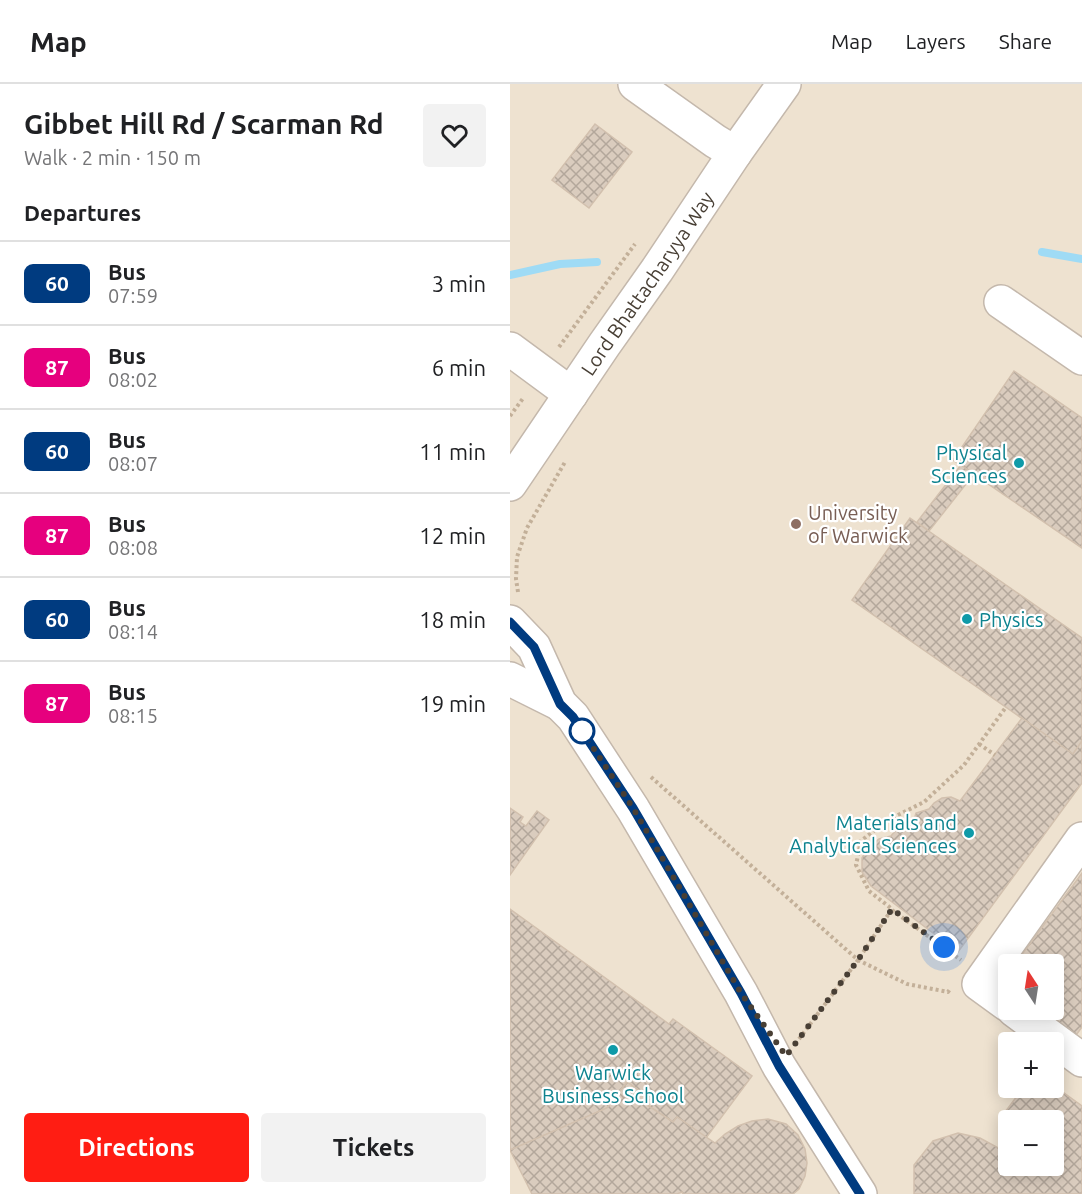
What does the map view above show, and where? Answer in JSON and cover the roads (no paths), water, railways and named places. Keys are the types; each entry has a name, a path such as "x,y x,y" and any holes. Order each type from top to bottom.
{"street":[{"path":"635,84 735,153"},
{"name":"Lord Bhattacharyya Way","path":"510,484 784,84"},
{"path":"1001,302 1082,358"},
{"path":"510,349 571,394"},
{"path":"510,622 534,647 560,704"},
{"path":"510,679 560,704 573,717 633,808 741,993 779,1066 860,1194"},
{"path":"1000,954 1082,839"},
{"path":"998,957 979,984 998,998"},
{"path":"741,993 786,1056 872,1194"},
{"path":"1028,1020 1082,1060"}],"waterway":[{"path":"1042,252 1082,259"},
{"path":"510,275 560,264 597,262"}],"place":[{"name":"Physical Sciences","path":"1019,463"},
{"name":"University of Warwick","path":"796,524"},
{"name":"Physics","path":"967,619"},
{"name":"Materials and Analytical Sciences","path":"969,833"},
{"name":"Warwick Business School","path":"613,1050"}]}
